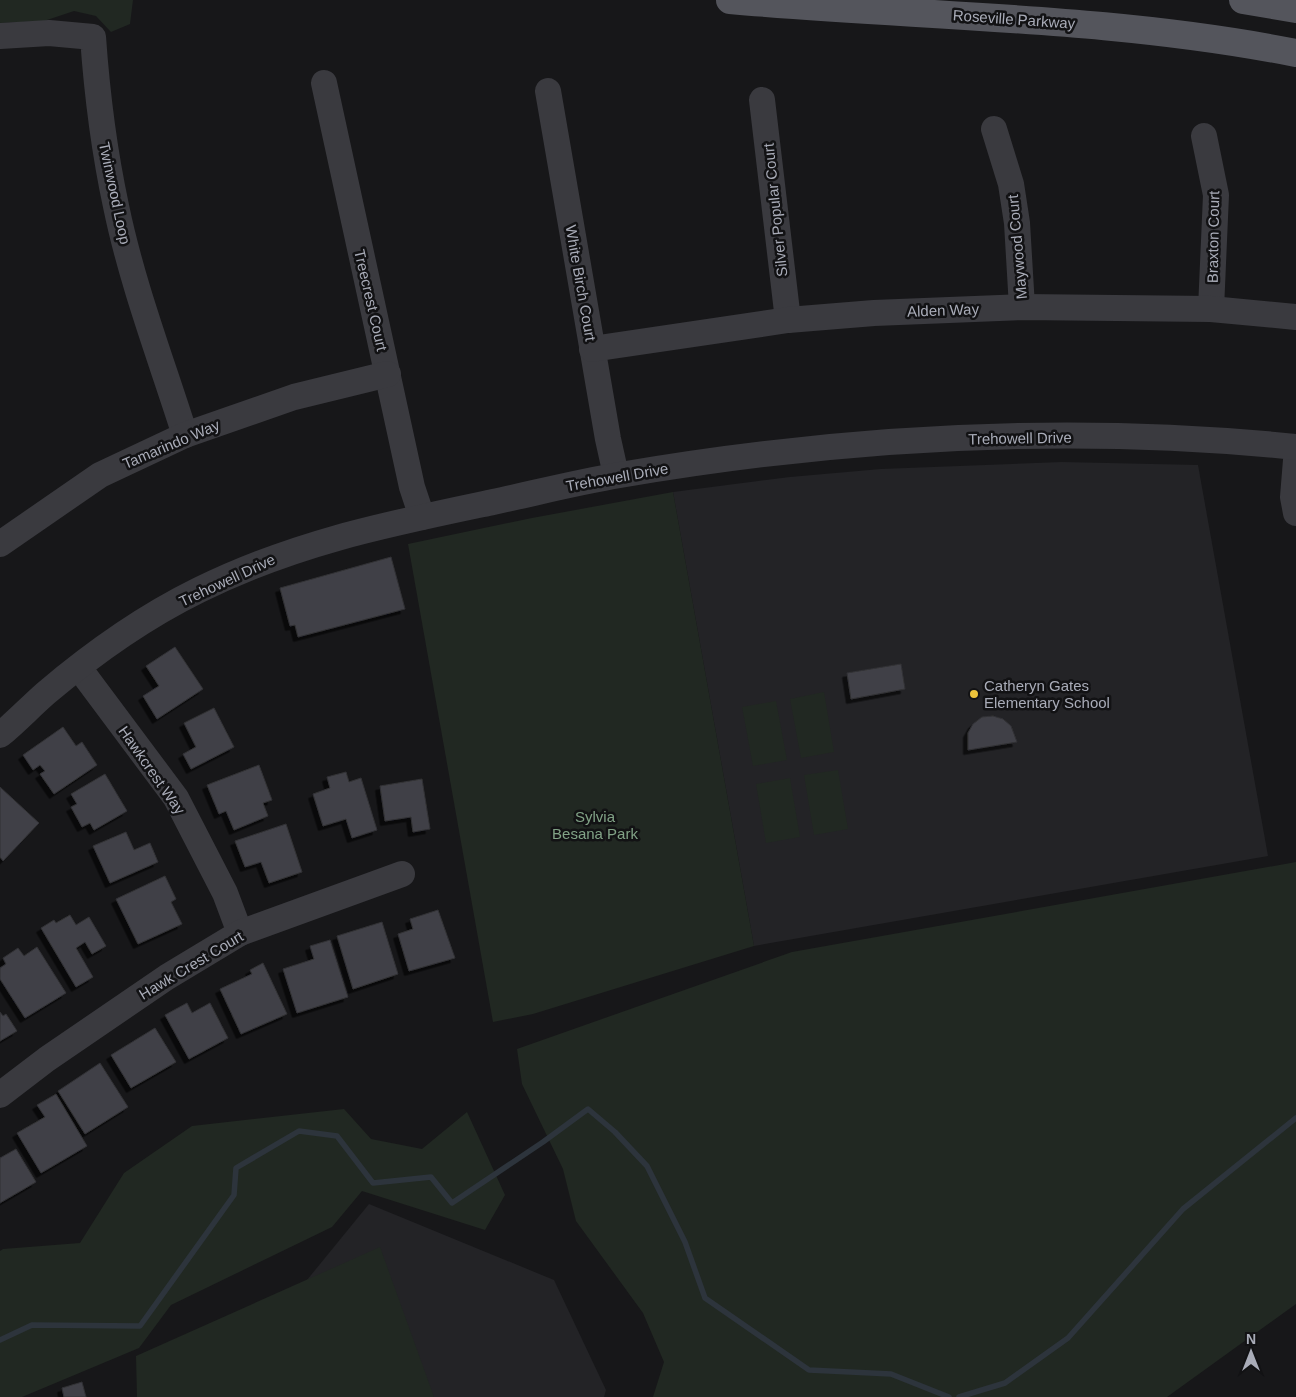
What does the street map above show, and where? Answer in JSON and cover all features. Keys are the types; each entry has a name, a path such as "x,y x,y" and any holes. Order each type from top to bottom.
{"main road":[{"name":"Roseville Parkway","path":"730,0 1032,19 1148,29 1296,53"},
{"path":"1244,0 1296,9"}],"street":[{"name":"Twinwood Loop","path":"0,36 49,33 93,37 98,110 116,207 140,297 185,435"},
{"name":"Treecrest Court","path":"324,83 412,487 422,517"},
{"name":"White Birch Court","path":"548,91 592,349 616,475"},
{"name":"Silver Popular Court","path":"762,100 788,320"},
{"name":"Maywood Court","path":"994,129 1011,184 1017,223 1022,307"},
{"name":"Braxton Court","path":"1204,136 1216,195 1211,309"},
{"name":"Alden Way","path":"592,349 788,320 874,313 1022,307 1211,309 1296,317"},
{"name":"Tamarindo Way","path":"0,544 100,475 185,435 294,397 388,374"},
{"name":"Trehowell Drive","path":"0,735 46,694 79,668 157,614 197,591 266,560 355,532 422,517 616,475 744,457 856,445 988,437 1171,438 1296,447"},
{"path":"1296,460 1293,497 1296,513"},
{"name":"Hawkcrest Way","path":"79,668 176,798 226,893 240,932"},
{"name":"Hawk Crest Court","path":"0,1095 47,1059 159,982 240,932 402,874"}],"shaded area":[{"name":"Catheryn Gates Elementary School","path":"1062,462 1198,465 1268,856 754,946 673,492 790,477 881,469"},
{"path":"369,1204 554,1280 606,1390 604,1397 434,1397 307,1280"}],"green space":[{"path":"0,0 133,0 130,24 111,32 96,16 74,11 44,21 0,23"},
{"name":"Sylvia Besana Park","path":"673,492 754,946 533,1014 493,1022 408,544 532,518"},
{"path":"824,692 834,752 801,758 790,699"},
{"path":"776,701 787,760 753,766 742,707"},
{"path":"838,770 848,829 814,835 804,775"},
{"path":"790,778 800,837 766,843 756,784"},
{"path":"1296,862 1296,1304 1167,1397 653,1397 664,1362 643,1313 576,1221 563,1169 522,1084 517,1049 792,952"},
{"path":"344,1109 371,1139 422,1149 467,1112 505,1195 485,1230 362,1191 332,1227 171,1305 139,1348 22,1397 0,1397 0,1251 3,1249 80,1243 124,1173 192,1126"},
{"path":"380,1247 434,1397 137,1397 136,1356"}],"building":[{"path":"391,557 405,609 298,637 295,625 290,626 280,588"},
{"path":"175,647 203,689 157,719 143,696 159,686 146,666"},
{"path":"901,664 905,689 851,699 847,673"},
{"path":"214,708 234,747 191,769 183,754 196,747 184,723"},
{"path":"993,716 1003,719 1011,726 1017,742 968,750 968,733 973,724 982,717"},
{"path":"63,727 76,746 82,742 97,765 54,794 40,774 45,771 40,765 33,770 23,755"},
{"path":"259,765 272,800 263,803 268,816 234,830 226,811 219,814 207,785"},
{"path":"346,772 349,782 361,778 377,830 352,838 346,819 323,826 313,794 330,788 327,777"},
{"path":"105,774 127,811 94,830 90,823 82,827 71,807 77,804 71,794"},
{"path":"422,779 430,829 413,832 411,817 385,821 380,786"},
{"path":"0,787 39,823 3,861 0,857"},
{"path":"286,824 302,872 269,883 261,862 245,867 235,841"},
{"path":"126,832 134,850 150,843 158,862 110,883 93,846"},
{"path":"165,876 176,899 171,902 182,924 138,944 116,899"},
{"path":"438,910 455,958 409,971 398,934 413,929 410,919"},
{"path":"70,915 76,925 89,917 106,946 92,954 85,942 76,948 93,977 76,987 41,928 54,920 56,923"},
{"path":"382,922 398,974 353,989 337,936"},
{"path":"330,940 348,997 297,1013 283,969 314,959 310,946"},
{"path":"37,947 66,993 25,1018 0,979 0,968 6,964 3,958 18,948 24,956"},
{"path":"263,963 287,1014 241,1034 220,989 252,974 250,970"},
{"path":"187,1003 192,1013 210,1003 228,1038 189,1059 165,1015"},
{"path":"0,1012 3,1016 6,1014 17,1031 0,1041"},
{"path":"155,1028 176,1062 131,1088 111,1055"},
{"path":"100,1063 128,1107 85,1134 58,1091"},
{"path":"56,1094 87,1146 41,1173 17,1133 45,1117 37,1105"},
{"path":"16,1149 36,1182 0,1203 0,1158"},
{"path":"82,1382 86,1397 64,1397 62,1388"}],"waterway":[{"path":"0,1340 32,1325 140,1326 234,1195 236,1168 299,1131 337,1136 373,1183 431,1177 452,1203 543,1142 588,1109 615,1132 647,1166 685,1242 705,1298 809,1370 891,1374 949,1397"},
{"path":"959,1397 1005,1383 1068,1338 1183,1209 1296,1118"}],"place":[{"name":"Catheryn Gates Elementary School","path":"974,694"}]}
